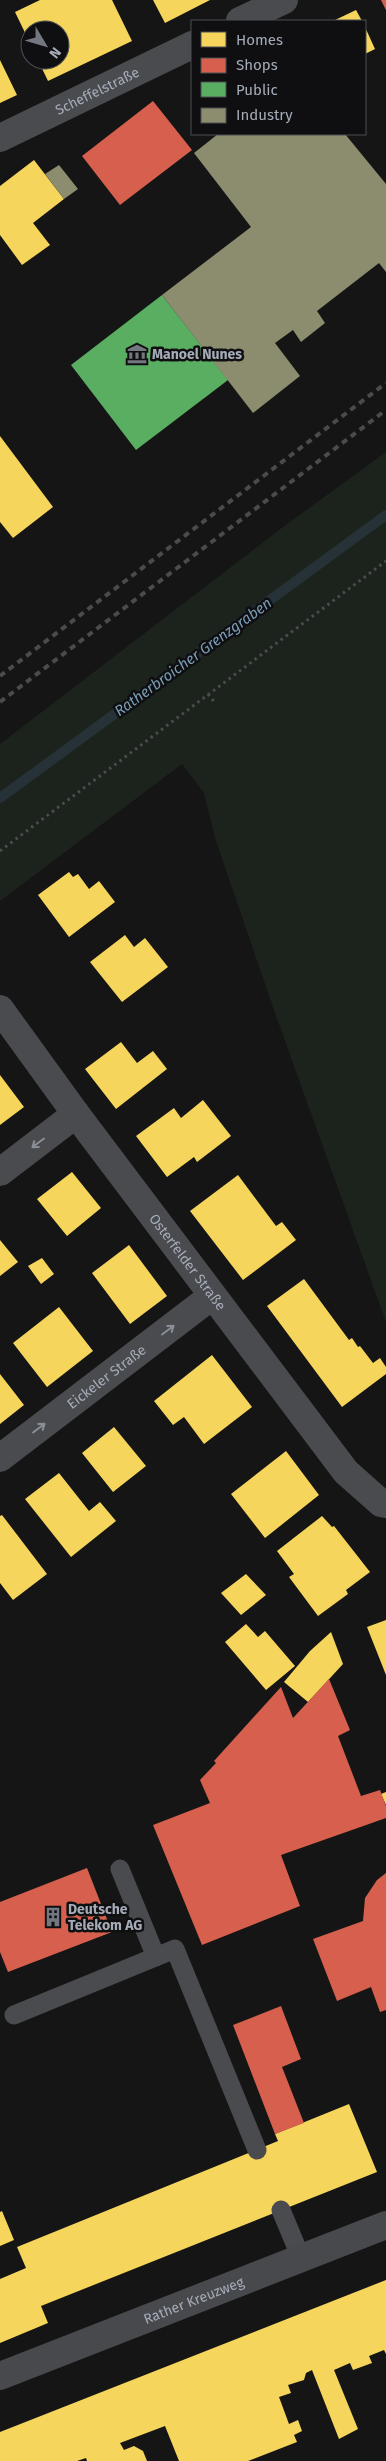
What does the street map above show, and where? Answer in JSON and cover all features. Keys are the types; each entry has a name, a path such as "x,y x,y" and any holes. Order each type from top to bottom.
{"main road":[{"name":"Rather Kreuzweg","path":"0,2376 386,2225"}],"street":[{"path":"242,20 284,0"},
{"name":"Scheffelstraße","path":"0,138 191,44"},
{"name":"Osterfelder Straße","path":"0,1009 212,1296 346,1472 380,1503 386,1504"},
{"path":"0,1172 76,1114"},
{"name":"Eickeler Straße","path":"0,1458 212,1296"}],"lane":[{"path":"120,1869 156,1957"},
{"path":"14,2015 175,1949 257,2150"},
{"path":"281,2210 301,2258"}],"path":[{"path":"0,851 386,561"},
{"path":"208,694 216,704"}],"shaded area":[{"path":"386,452 386,1322 275,1013 216,841 204,793 182,764 0,901 0,744 283,527"}],"building: Homes":[{"path":"40,0 112,0 132,41 48,81 43,70 70,70 70,20 20,20 20,22 15,12"},
{"path":"153,0 210,0 165,23"},
{"path":"356,10 361,20 335,20"},
{"path":"366,29 375,49 366,54"},
{"path":"0,60 17,95 0,103"},
{"path":"34,160 64,199 33,223 50,245 22,265 0,235 0,186"},
{"path":"0,436 53,507 13,538 0,522"},
{"path":"69,872 73,877 78,874 89,889 99,881 115,902 69,937 38,895"},
{"path":"125,935 134,947 145,938 168,967 122,1002 90,962"},
{"path":"121,1042 137,1063 153,1051 167,1069 116,1109 85,1069"},
{"path":"0,1075 24,1107 0,1125"},
{"path":"203,1100 231,1136 197,1162 194,1157 167,1177 136,1136 174,1108 181,1118"},
{"path":"72,1172 101,1208 67,1236 37,1199"},
{"path":"238,1175 276,1226 282,1222 296,1240 243,1280 190,1211"},
{"path":"0,1240 18,1262 0,1276"},
{"path":"129,1245 167,1296 130,1324 92,1273"},
{"path":"42,1258 54,1274 41,1284 28,1266"},
{"path":"304,1279 349,1340 352,1338 373,1363 380,1358 386,1367 386,1374 342,1407 267,1306"},
{"path":"59,1307 93,1351 47,1387 13,1343"},
{"path":"212,1355 252,1407 204,1444 184,1417 173,1425 154,1401"},
{"path":"0,1374 24,1405 0,1424"},
{"path":"114,1427 146,1466 113,1492 82,1453"},
{"path":"286,1451 319,1495 265,1538 231,1494"},
{"path":"59,1473 89,1511 100,1502 116,1521 71,1557 25,1499"},
{"path":"2,1515 47,1574 13,1600 0,1583 0,1516"},
{"path":"322,1516 332,1527 334,1526 370,1572 346,1590 348,1594 318,1616 289,1577 294,1574 277,1551"},
{"path":"246,1574 266,1595 241,1615 221,1593"},
{"path":"386,1620 386,1675 367,1627"},
{"path":"246,1624 258,1637 265,1631 295,1666 266,1690 225,1642"},
{"path":"331,1632 343,1664 308,1702 284,1682 310,1651"},
{"path":"386,1792 386,1805 381,1794"},
{"path":"349,2104 377,2172 41,2306 48,2323 0,2343 0,2279 26,2268 17,2247 278,2141 275,2134"},
{"path":"2,2211 14,2240 0,2246 0,2212"},
{"path":"386,2280 386,2354 384,2350 369,2356 372,2363 353,2370 350,2363 334,2370 358,2429 339,2439 312,2370 306,2373 304,2380 288,2385 291,2393 279,2397 289,2424 298,2420 302,2431 294,2435 297,2442 248,2461 179,2461 165,2426 120,2443 124,2450 134,2446 143,2451 147,2461 87,2461 86,2458 77,2461 0,2461 0,2432"}],"building: Shops":[{"path":"381,0 386,0 386,10"},
{"path":"153,101 192,150 120,205 82,156"},
{"path":"329,1679 350,1730 338,1736 361,1796 380,1790 386,1806 386,1818 281,1855 300,1906 202,1945 153,1825 210,1803 200,1780 216,1763 214,1761 281,1687 293,1718"},
{"name":"Deutsche Telekom AG","path":"87,1868 112,1932 8,1972 0,1952 0,1902"},
{"path":"386,1873 386,2010 380,2012 371,1987 337,2001 313,1939 363,1921 365,1898 377,1880"},
{"path":"281,2006 301,2059 282,2067 304,2123 275,2134 233,2025"}],"building: Public":[{"path":"162,295 228,380 136,450 71,365"}],"building: Industry":[{"path":"217,135 346,135 386,184 386,272 379,263 317,311 325,323 301,342 293,330 275,343 300,376 253,413 162,295 251,227 194,153"},
{"path":"59,165 78,189 64,199 45,174"}],"waterway":[{"name":"Ratherbroicher Grenzgraben","path":"0,798 386,515"}],"railway":[{"path":"0,676 386,383"},
{"path":"0,702 386,410"}],"place":[{"name":"Manoel Nunes","path":"137,354"},
{"name":"Deutsche Telekom AG","path":"53,1917"}]}
